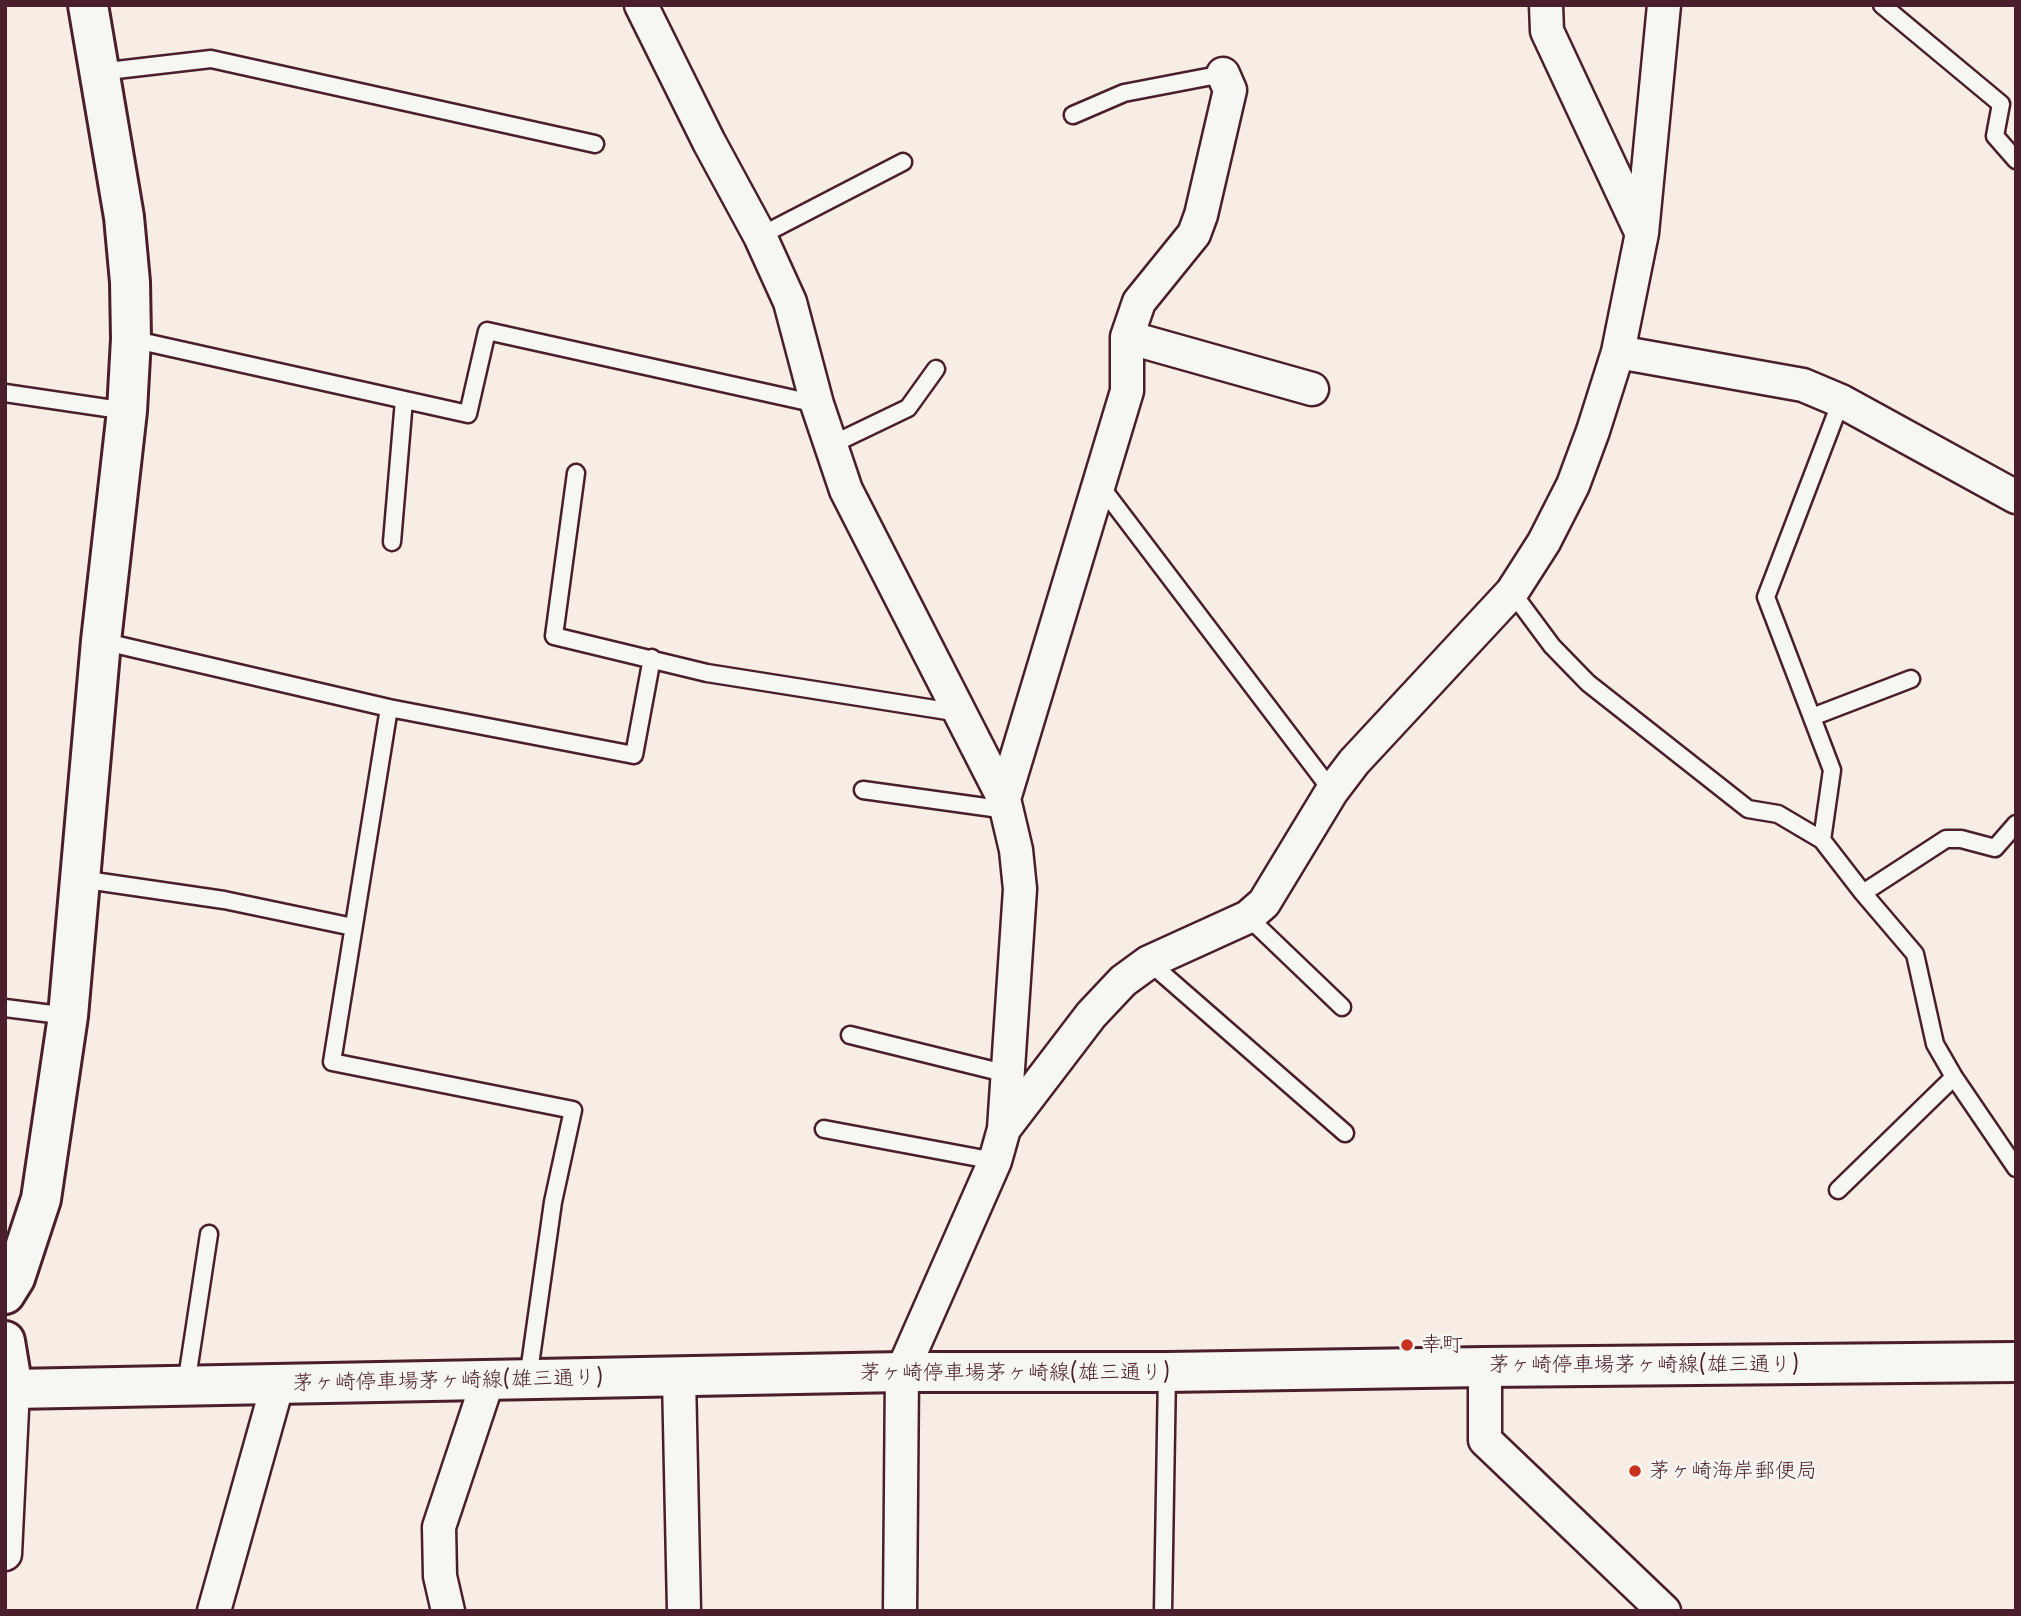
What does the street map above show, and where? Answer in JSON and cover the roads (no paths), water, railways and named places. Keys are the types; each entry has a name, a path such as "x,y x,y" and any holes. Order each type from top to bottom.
{"main road":[{"path":"5,1294 15,1278 41,1199 68,1016 101,641 127,411 131,339 130,282 124,217 88,5"},
{"path":"5,1342 9,1393"},
{"name":"茅ヶ崎停車場茅ヶ崎線(雄三通り)","path":"9,1393 186,1385 902,1372 1167,1372 2016,1362"}],"street":[{"path":"641,5 709,142 760,236 790,302 817,404 846,490 1006,805 1016,850 1020,889 1004,1129 995,1161 902,1372 900,1611"},
{"path":"1546,5 1548,31 1642,233"},
{"path":"1004,1129 1091,1015 1123,981 1149,962 1248,916 1264,903 1332,791 1354,762 1512,593 1545,542 1573,485 1618,352 1642,233 1664,5"},
{"path":"1006,805 1127,391 1127,337 1139,302 1194,234 1201,215 1230,90 1223,74"},
{"path":"1127,337 1312,389"},
{"path":"1618,352 1803,385 1841,401 2016,497"},
{"path":"1485,1367 1485,1440 1664,1611"},
{"path":"679,1377 684,1611"},
{"path":"449,1611 440,1576 439,1527 488,1380"},
{"path":"214,1611 278,1383"},
{"path":"5,1554 9,1393"}],"lane":[{"path":"1882,5 2001,104 1995,136 2016,160"},
{"path":"99,72 211,59 595,144"},
{"path":"1073,115 1124,93 1223,74"},
{"path":"760,236 903,162"},
{"path":"131,339 468,414 487,331 817,404"},
{"path":"831,445 908,408 936,369"},
{"path":"5,393 127,411"},
{"path":"392,542 404,400"},
{"path":"1822,840 1832,770 1766,597 1841,401"},
{"path":"576,473 554,636 707,673 960,713"},
{"path":"1099,484 1332,791"},
{"path":"1512,593 1552,646 1588,683 1748,808 1778,814 1822,840 1916,954 1935,1044 1954,1077 2016,1168"},
{"path":"101,641 389,708 634,755 652,658"},
{"path":"1812,717 1911,679"},
{"path":"389,708 332,1062 573,1110 553,1202 528,1379"},
{"path":"863,790 1006,805"},
{"path":"1863,893 1946,839 1961,839 1994,848 2016,824"},
{"path":"80,879 224,900 354,927"},
{"path":"1248,916 1342,1007"},
{"path":"1149,962 1345,1133"},
{"path":"5,1008 68,1016"},
{"path":"850,1035 1008,1074"},
{"path":"1838,1190 1954,1077"},
{"path":"824,1129 995,1161"},
{"path":"186,1385 209,1234"},
{"path":"1163,1611 1167,1372"}],"place":[{"name":"幸町","path":"1407,1345"},
{"name":"茅ヶ崎海岸郵便局","path":"1635,1471"}]}
